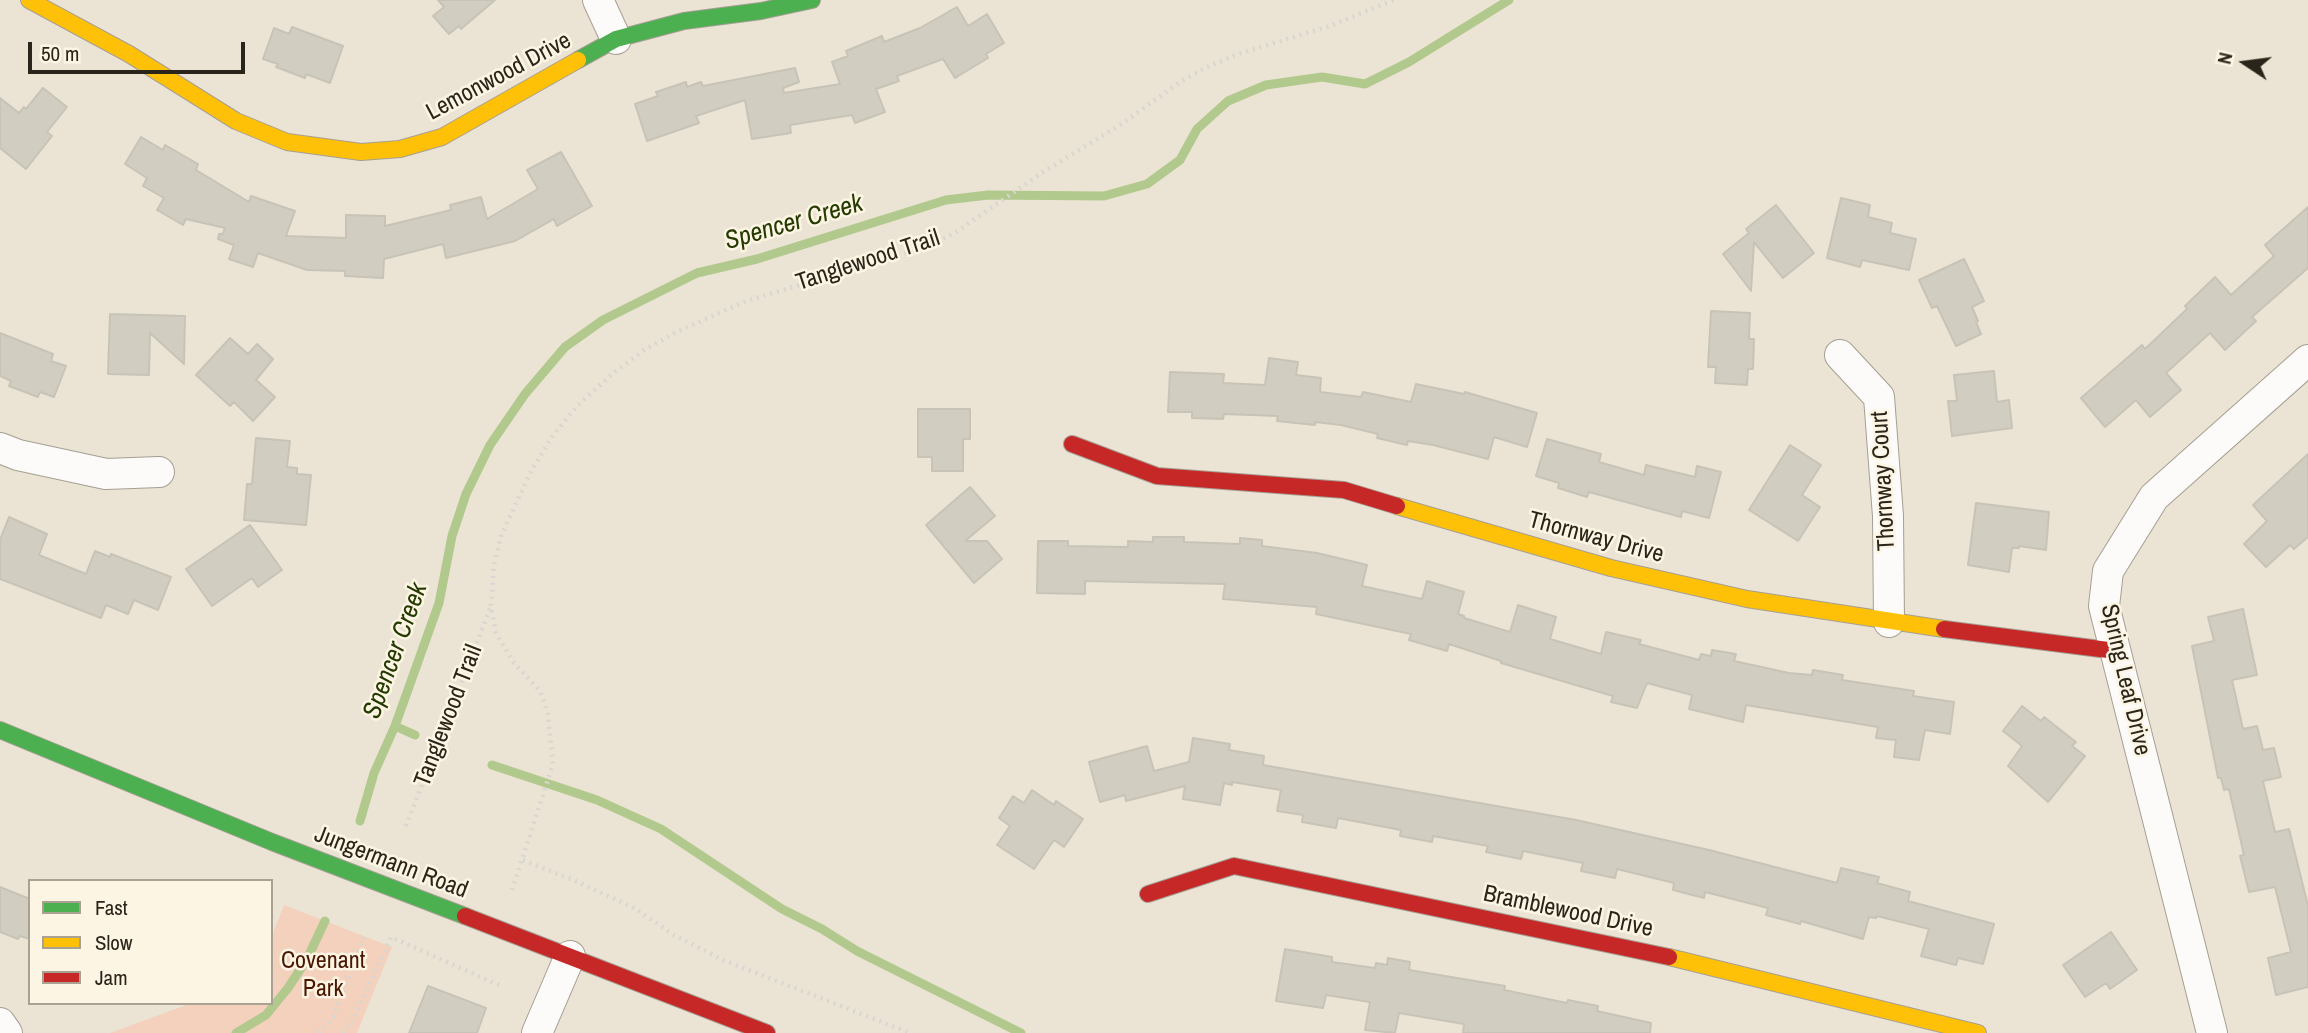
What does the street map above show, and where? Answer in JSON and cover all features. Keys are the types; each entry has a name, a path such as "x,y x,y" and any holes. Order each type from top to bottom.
{"street":[{"name":"Lemonwood Drive","path":"29,0 128,54 236,121 287,142 360,152 400,149 442,137 616,39 684,21 812,0"},
{"path":"598,0 616,39"},
{"name":"Thornway Court","path":"1840,355 1880,397 1888,516 1889,622"},
{"name":"Spring Leaf Drive","path":"2212,1033 2104,606 2108,570 2154,497 2308,360"},
{"name":"Thornway Drive","path":"1072,443 1134,470 1157,476 1344,490 1611,568 1747,599 1889,622 2116,651"},
{"path":"0,448 18,456 106,474 159,471"},
{"name":"Jungermann Road","path":"0,730 272,842 767,1033"},
{"name":"Bramblewood Drive","path":"1148,894 1234,866 1714,966 1978,1033"},
{"path":"537,1033 570,956"},
{"path":"0,1023 7,1033"}],"path":[{"name":"Tanglewood Trail","path":"512,890 553,764 548,714 540,691 514,663 496,633 491,605 494,565 501,536 531,471 552,437 577,406 612,374 654,345 724,311 783,288 928,247 956,232 1180,82 1207,68 1241,52 1327,27 1394,0"},
{"name":"Tanglewood Trail","path":"406,826 491,605"},
{"path":"523,860 634,908 674,935 723,960 910,1033"},
{"path":"319,1033 333,1017 365,934"},
{"path":"343,1033 353,1020 391,937 503,987"}],"green space":[{"name":"Covenant Park","path":"284,905 392,947 357,1033 110,1033 187,1005 273,1005 273,933"}],"building":[{"path":"438,0 495,0 461,29 459,26 449,34 433,16 444,7"},
{"path":"957,7 968,26 987,14 1004,43 986,54 988,58 955,78 943,59 897,76 899,81 876,89 885,112 855,123 852,115 790,125 791,133 752,139 745,100 696,116 699,123 647,141 635,104 658,96 656,92 686,82 687,87 701,82 703,86 795,68 799,82 783,88 784,93 840,84 832,62 848,56 846,51 882,36 884,42 920,28"},
{"path":"292,27 343,46 330,83 306,74 305,78 263,59 274,28 289,34"},
{"path":"43,88 67,107 47,132 52,136 26,169 0,148 0,98 19,113 24,107 26,109"},
{"path":"141,137 163,150 165,145 198,164 196,170 249,202 251,196 295,211 286,236 346,238 346,215 385,216 385,226 451,210 450,205 481,197 487,219 538,189 527,170 561,152 592,206 557,226 554,219 515,241 446,258 443,244 384,259 383,278 345,276 345,271 307,270 258,253 253,267 229,259 234,245 218,239 225,228 186,219 183,225 157,210 164,198 143,186 147,178 125,164"},
{"path":"1841,198 1870,205 1868,217 1892,223 1890,233 1916,239 1909,270 1862,260 1860,267 1827,258"},
{"path":"1776,205 1814,253 1783,278 1754,242 1751,291 1723,254 1749,233 1746,229"},
{"path":"2308,207 2308,268 2252,317 2256,321 2225,350 2210,333 2166,373 2181,390 2150,417 2136,400 2105,427 2081,398 2142,345 2145,349 2187,309 2185,306 2215,277 2231,295 2274,256 2265,245"},
{"path":"1964,259 1984,301 1972,307 1981,334 1956,346 1937,306 1932,308 1919,280"},
{"path":"1711,311 1750,313 1749,339 1754,339 1753,369 1748,369 1747,385 1715,383 1716,367 1708,367"},
{"path":"110,314 185,316 184,364 150,333 149,375 108,374"},
{"path":"0,333 53,354 51,361 66,366 54,397 40,392 38,397 9,386 11,381 0,376"},
{"path":"230,338 248,354 257,344 273,359 256,380 275,397 253,421 234,402 230,406 196,375"},
{"path":"1269,358 1298,362 1296,375 1321,378 1320,392 1361,397 1363,392 1411,402 1416,384 1464,394 1465,392 1537,413 1527,447 1494,437 1488,459 1433,445 1408,441 1407,445 1377,438 1378,434 1341,425 1277,421 1278,416 1224,414 1223,419 1192,418 1192,412 1168,412 1170,372 1224,374 1223,383 1265,385"},
{"path":"1994,371 1997,402 2009,400 2012,428 1952,436 1948,401 1957,401 1954,375"},
{"path":"918,409 970,409 970,439 963,439 963,471 932,471 932,457 918,457"},
{"path":"256,438 290,441 287,467 297,468 297,474 311,475 306,525 244,520 247,484 252,484"},
{"path":"1547,439 1601,454 1599,462 1644,475 1646,465 1695,477 1697,466 1721,472 1709,518 1682,511 1681,517 1589,492 1587,497 1558,488 1559,483 1536,476"},
{"path":"1790,445 1821,465 1802,495 1820,507 1798,541 1749,510"},
{"path":"2308,454 2308,537 2294,549 2290,545 2266,567 2244,544 2267,521 2253,505"},
{"path":"970,487 995,516 965,541 987,541 1002,559 974,583 926,525"},
{"path":"1976,503 2049,512 2046,550 2019,546 2012,548 2009,572 1968,565"},
{"path":"9,517 47,534 39,555 86,574 95,551 110,557 111,554 171,577 158,610 134,600 128,614 106,605 101,618 0,579 0,540"},
{"path":"250,525 282,570 258,587 252,578 212,606 186,569"},
{"path":"1153,537 1184,537 1184,542 1240,544 1240,538 1262,540 1262,546 1317,553 1367,565 1362,586 1422,599 1427,581 1464,592 1458,614 1510,632 1518,605 1556,617 1550,639 1601,654 1606,632 1641,640 1639,644 1699,660 1701,654 1711,656 1712,650 1736,654 1734,661 1789,673 1812,675 1813,670 1843,675 1842,680 1914,691 1913,696 1954,702 1950,734 1925,730 1919,760 1894,757 1896,740 1876,738 1878,727 1746,705 1743,722 1689,709 1692,695 1647,683 1637,708 1611,702 1613,696 1501,663 1449,644 1447,651 1409,640 1411,634 1316,614 1317,607 1223,599 1225,584 1085,581 1085,594 1037,593 1038,541 1068,541 1068,546 1128,547 1128,541 1153,542"},
{"path":"2243,609 2257,675 2232,680 2243,729 2257,726 2263,750 2274,748 2281,777 2263,781 2275,832 2289,829 2308,906 2308,987 2276,995 2268,958 2291,952 2275,887 2249,892 2240,856 2244,855 2229,789 2224,790 2221,778 2218,778 2192,646 2214,641 2208,617"},
{"path":"2022,706 2041,721 2044,717 2076,742 2072,746 2085,756 2048,802 2008,766 2022,746 2003,731"},
{"path":"1193,738 1230,744 1229,750 1264,756 1263,765 1576,820 1837,883 1841,868 1879,877 1877,883 1910,892 1908,901 1994,924 1983,964 1958,958 1956,965 1921,956 1929,929 1877,916 1869,917 1863,939 1801,921 1800,924 1766,915 1768,908 1705,892 1704,898 1673,890 1674,883 1617,869 1615,878 1581,871 1583,863 1523,851 1521,859 1486,852 1488,846 1433,836 1432,842 1400,836 1401,830 1338,818 1336,828 1302,822 1303,815 1277,811 1281,790 1232,782 1232,785 1224,783 1220,805 1183,799 1185,786 1126,801 1125,795 1100,802 1089,762 1147,746 1154,771 1189,762"},
{"path":"1032,790 1054,805 1056,801 1083,819 1064,847 1054,840 1034,869 997,845 1010,826 999,818 1013,796 1024,803"},
{"path":"0,887 28,898 28,938 20,936 18,939 0,932"},
{"path":"2111,932 2137,970 2110,989 2106,983 2085,997 2063,965"},
{"path":"1285,949 1332,957 1332,962 1375,968 1376,963 1387,965 1388,958 1410,962 1409,970 1505,986 1504,990 1567,1003 1568,1000 1598,1006 1597,1011 1651,1023 1650,1033 1463,1033 1464,1024 1399,1013 1395,1033 1365,1030 1370,1002 1326,995 1323,1008 1276,1001"},
{"path":"428,986 486,1008 477,1033 409,1033"}],"waterway":[{"name":"Spencer Creek","path":"360,821 374,773 395,726 439,603 452,536 466,494 490,445 525,394 565,347 603,320 697,273 757,259 946,200 988,195 1104,196 1147,184 1180,160 1197,129 1228,101 1266,85 1322,77 1365,84 1409,62 1509,0"},
{"path":"395,726 415,735"},
{"path":"492,765 597,800 661,829 782,909 857,951 1021,1033"},
{"name":"Spencer Creek","path":"236,1033 266,1015 288,988 307,959 325,921"}],"traffic: fast":[{"path":"578,60 616,39 684,21 761,11 812,0"},
{"path":"0,730 272,842 465,916"}],"traffic: slow":[{"path":"29,0 129,54 236,121 287,142 361,152 400,149 442,137 578,60"},
{"path":"1397,506 1611,568 1747,599 1944,629"},
{"path":"1669,957 1978,1033"}],"traffic: jam":[{"path":"1072,444 1157,476 1344,490 1397,506"},
{"path":"1944,629 2116,651"},
{"path":"1148,894 1234,866 1669,957"},
{"path":"465,916 767,1033"}]}
